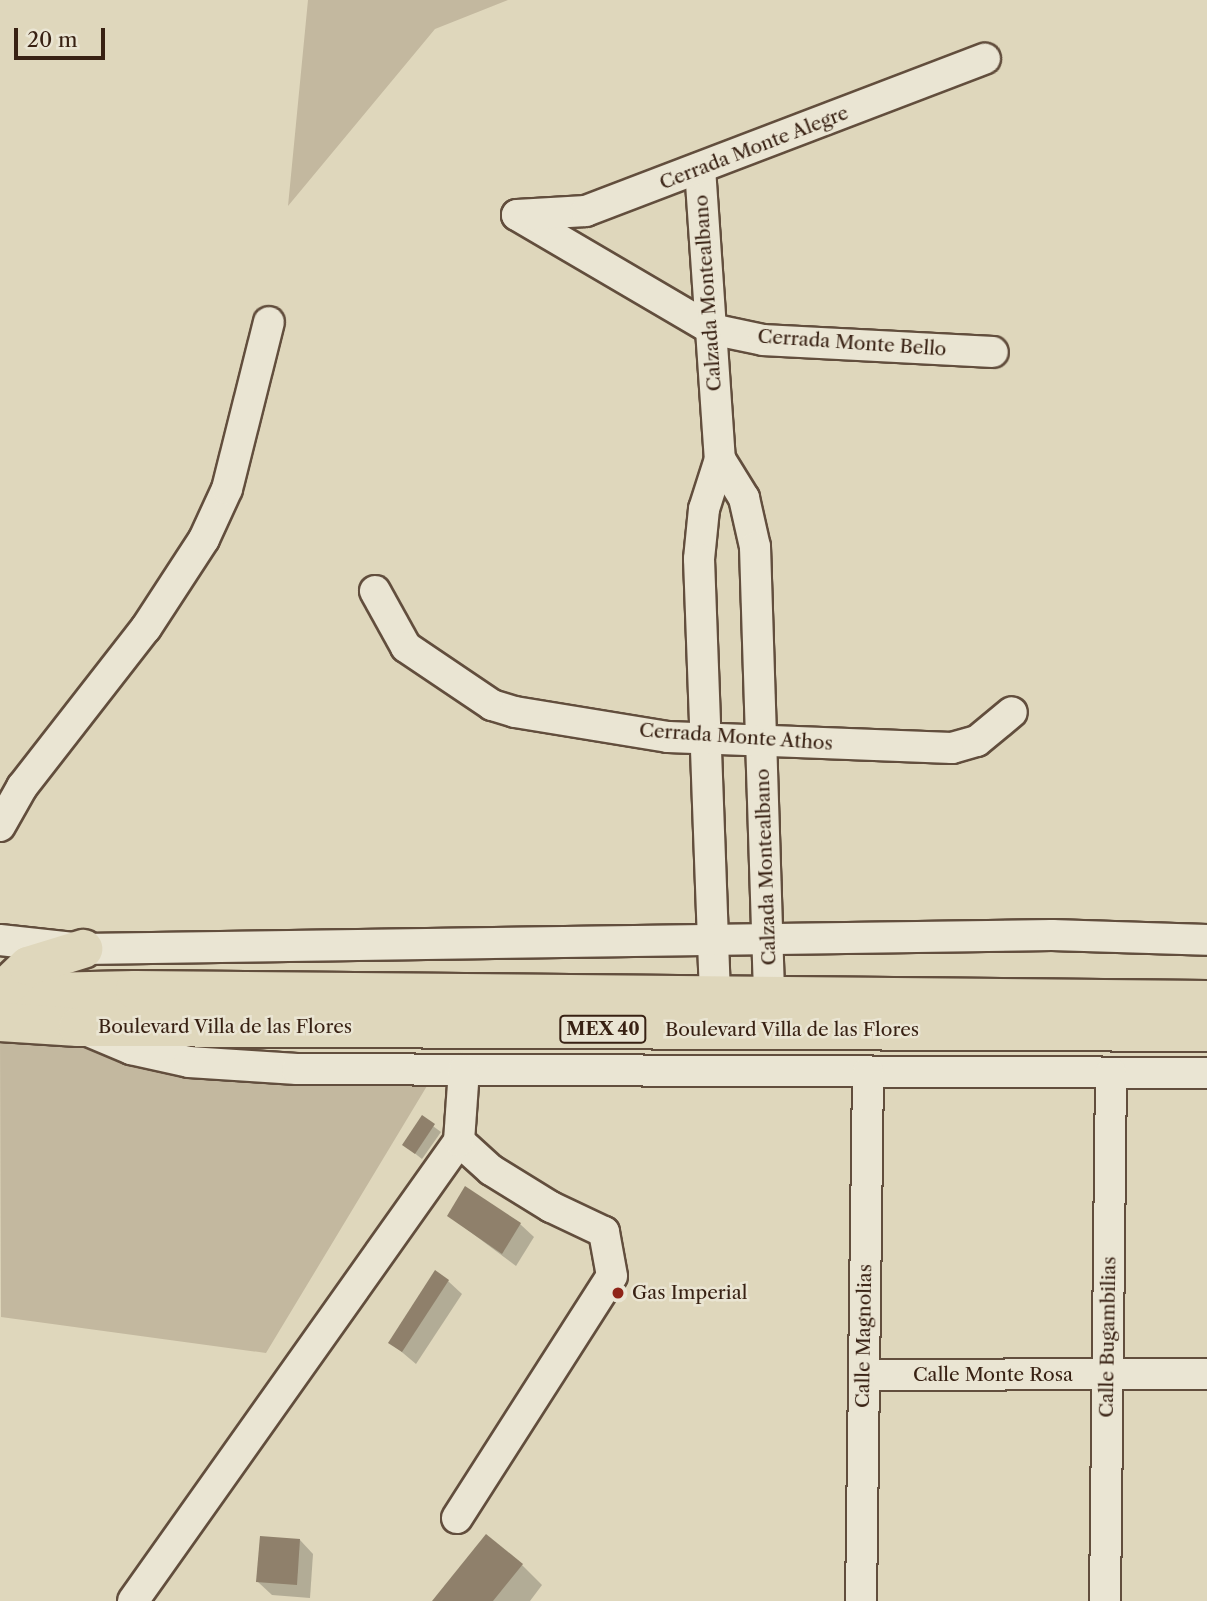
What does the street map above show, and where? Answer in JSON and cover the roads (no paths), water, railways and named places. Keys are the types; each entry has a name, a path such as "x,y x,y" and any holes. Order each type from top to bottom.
{"highway":[{"path":"0,993 28,966 83,949"},
{"name":"Boulevard Villa de las Flores","path":"0,993 135,990 716,1014"},
{"name":"Boulevard Villa de las Flores","path":"0,1022 78,1027 770,1014 1207,1000"},
{"name":"Boulevard Villa de las Flores","path":"770,1014 1207,1032"}],"street":[{"name":"Cerrada Monte Alegre","path":"517,215 586,211 985,59"},
{"name":"Calzada Montealbano","path":"700,168 720,459 704,509 699,559 716,1014"},
{"name":"Cerrada Monte Bello","path":"517,215 711,329 763,340 993,352"},
{"path":"0,826 22,787 146,628 204,539 227,489 269,321"},
{"name":"Calzada Montealbano","path":"720,459 744,498 755,547 770,1014"},
{"name":"Cerrada Monte Athos","path":"375,591 407,647 492,705 655,735 951,748 976,741 1012,712"},
{"path":"0,940 83,949 1052,935 1207,940"},
{"path":"78,1027 131,1049 189,1062 297,1069 1207,1073"},
{"path":"133,1601 459,1141 464,1070"},
{"name":"Calle Magnolias","path":"861,1601 868,1072"},
{"name":"Calle Bugambilias","path":"1105,1601 1111,1073"},
{"path":"457,1518 612,1276 604,1232 551,1207 491,1170 459,1141"},
{"name":"Calle Monte Rosa","path":"864,1375 1207,1374"}],"place":[{"name":"Gas Imperial","path":"618,1293"}]}
